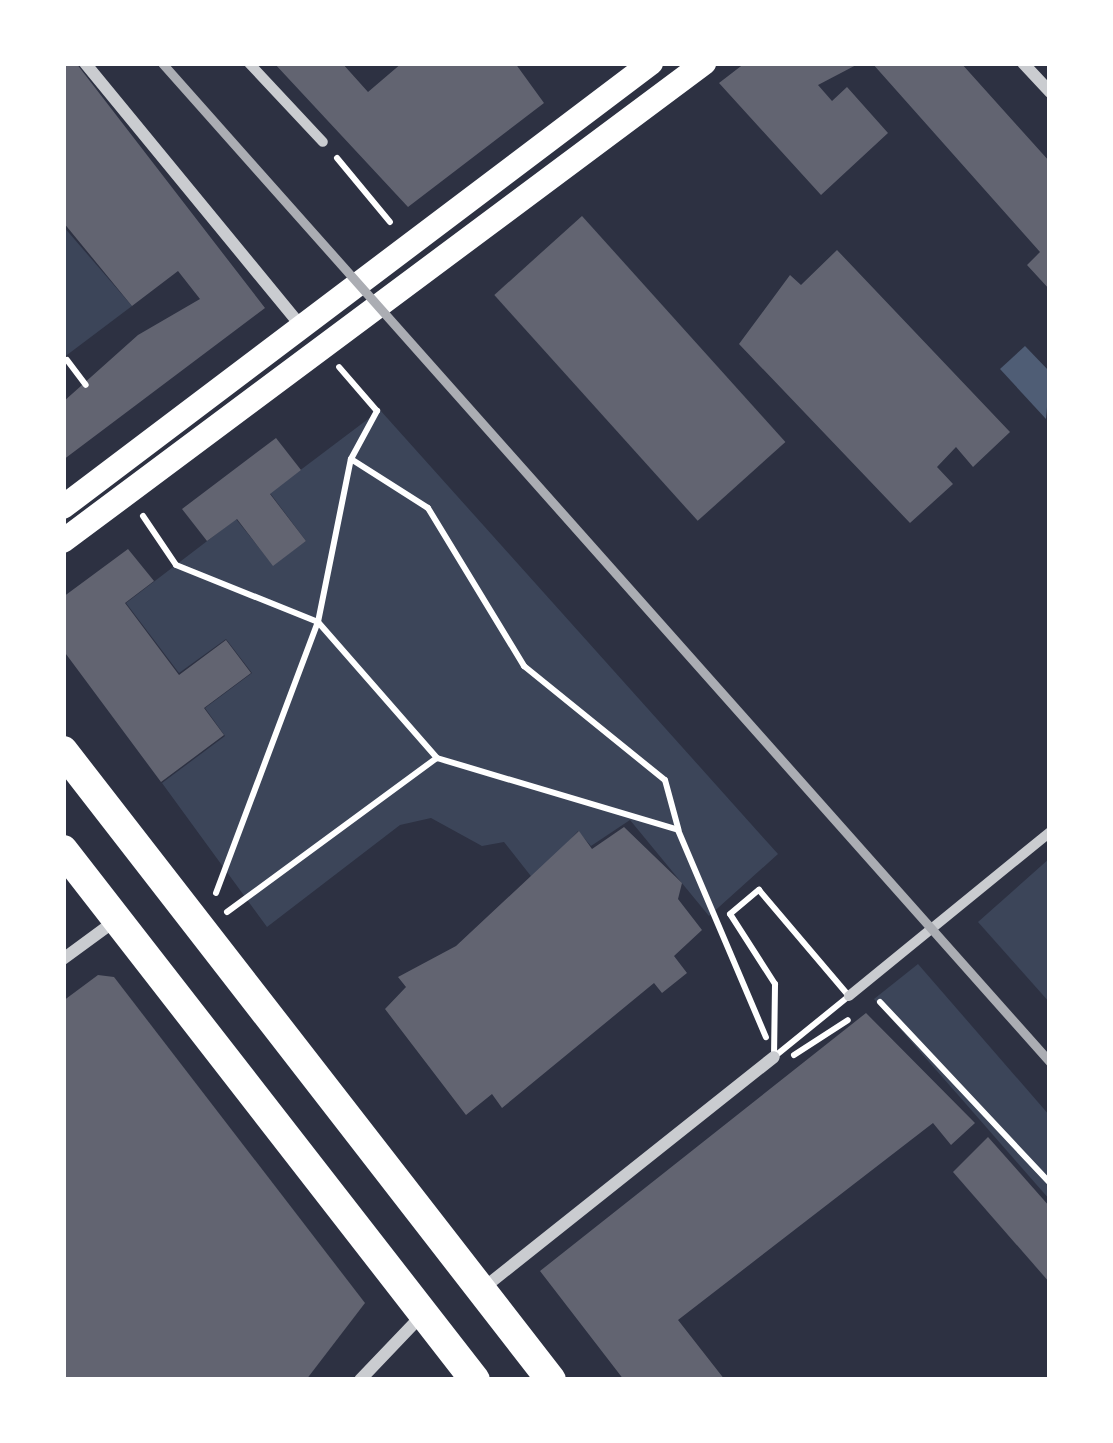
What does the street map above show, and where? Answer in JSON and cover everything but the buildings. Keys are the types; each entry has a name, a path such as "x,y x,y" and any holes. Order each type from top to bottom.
{"main road":[{"path":"63,507 652,63"},
{"path":"63,541 304,367 704,63"},
{"path":"63,751 551,1380"},
{"path":"63,850 475,1380"}],"street":[{"path":"85,63 312,320"},
{"path":"249,63 323,142"},
{"path":"1023,63 1050,92"},
{"path":"849,996 1050,832"},
{"path":"63,959 116,921"},
{"path":"480,1290 774,1057"},
{"path":"360,1380 424,1313"}],"path":[{"path":"323,142 409,244"},
{"path":"67,360 86,386"},
{"path":"202,930 318,622 351,459 377,411 338,366"},
{"path":"351,459 428,508 524,666 665,780 678,830 774,1057"},
{"path":"141,518 176,565 318,622 437,758 678,830"},
{"path":"202,930 437,758"},
{"path":"774,1057 775,984 731,920 759,890 849,996"},
{"path":"745,1080 888,998 1050,1184"},
{"path":"774,1057 825,1016"}],"shaded area":[{"path":"63,226 132,306 63,358"},
{"path":"1025,346 1050,372 1046,419 1000,369"},
{"path":"380,410 778,854 709,916 630,820 591,846 578,831 534,880 504,842 482,846 431,818 400,825 267,927 162,783 225,736 205,708 252,673 226,639 179,673 126,603 236,519 273,565 306,541 270,493"},
{"path":"1050,858 1050,1003 978,922"},
{"path":"918,964 1050,1116 1050,1200 874,999"}],"railway":[{"path":"162,63 1050,1062"}]}
